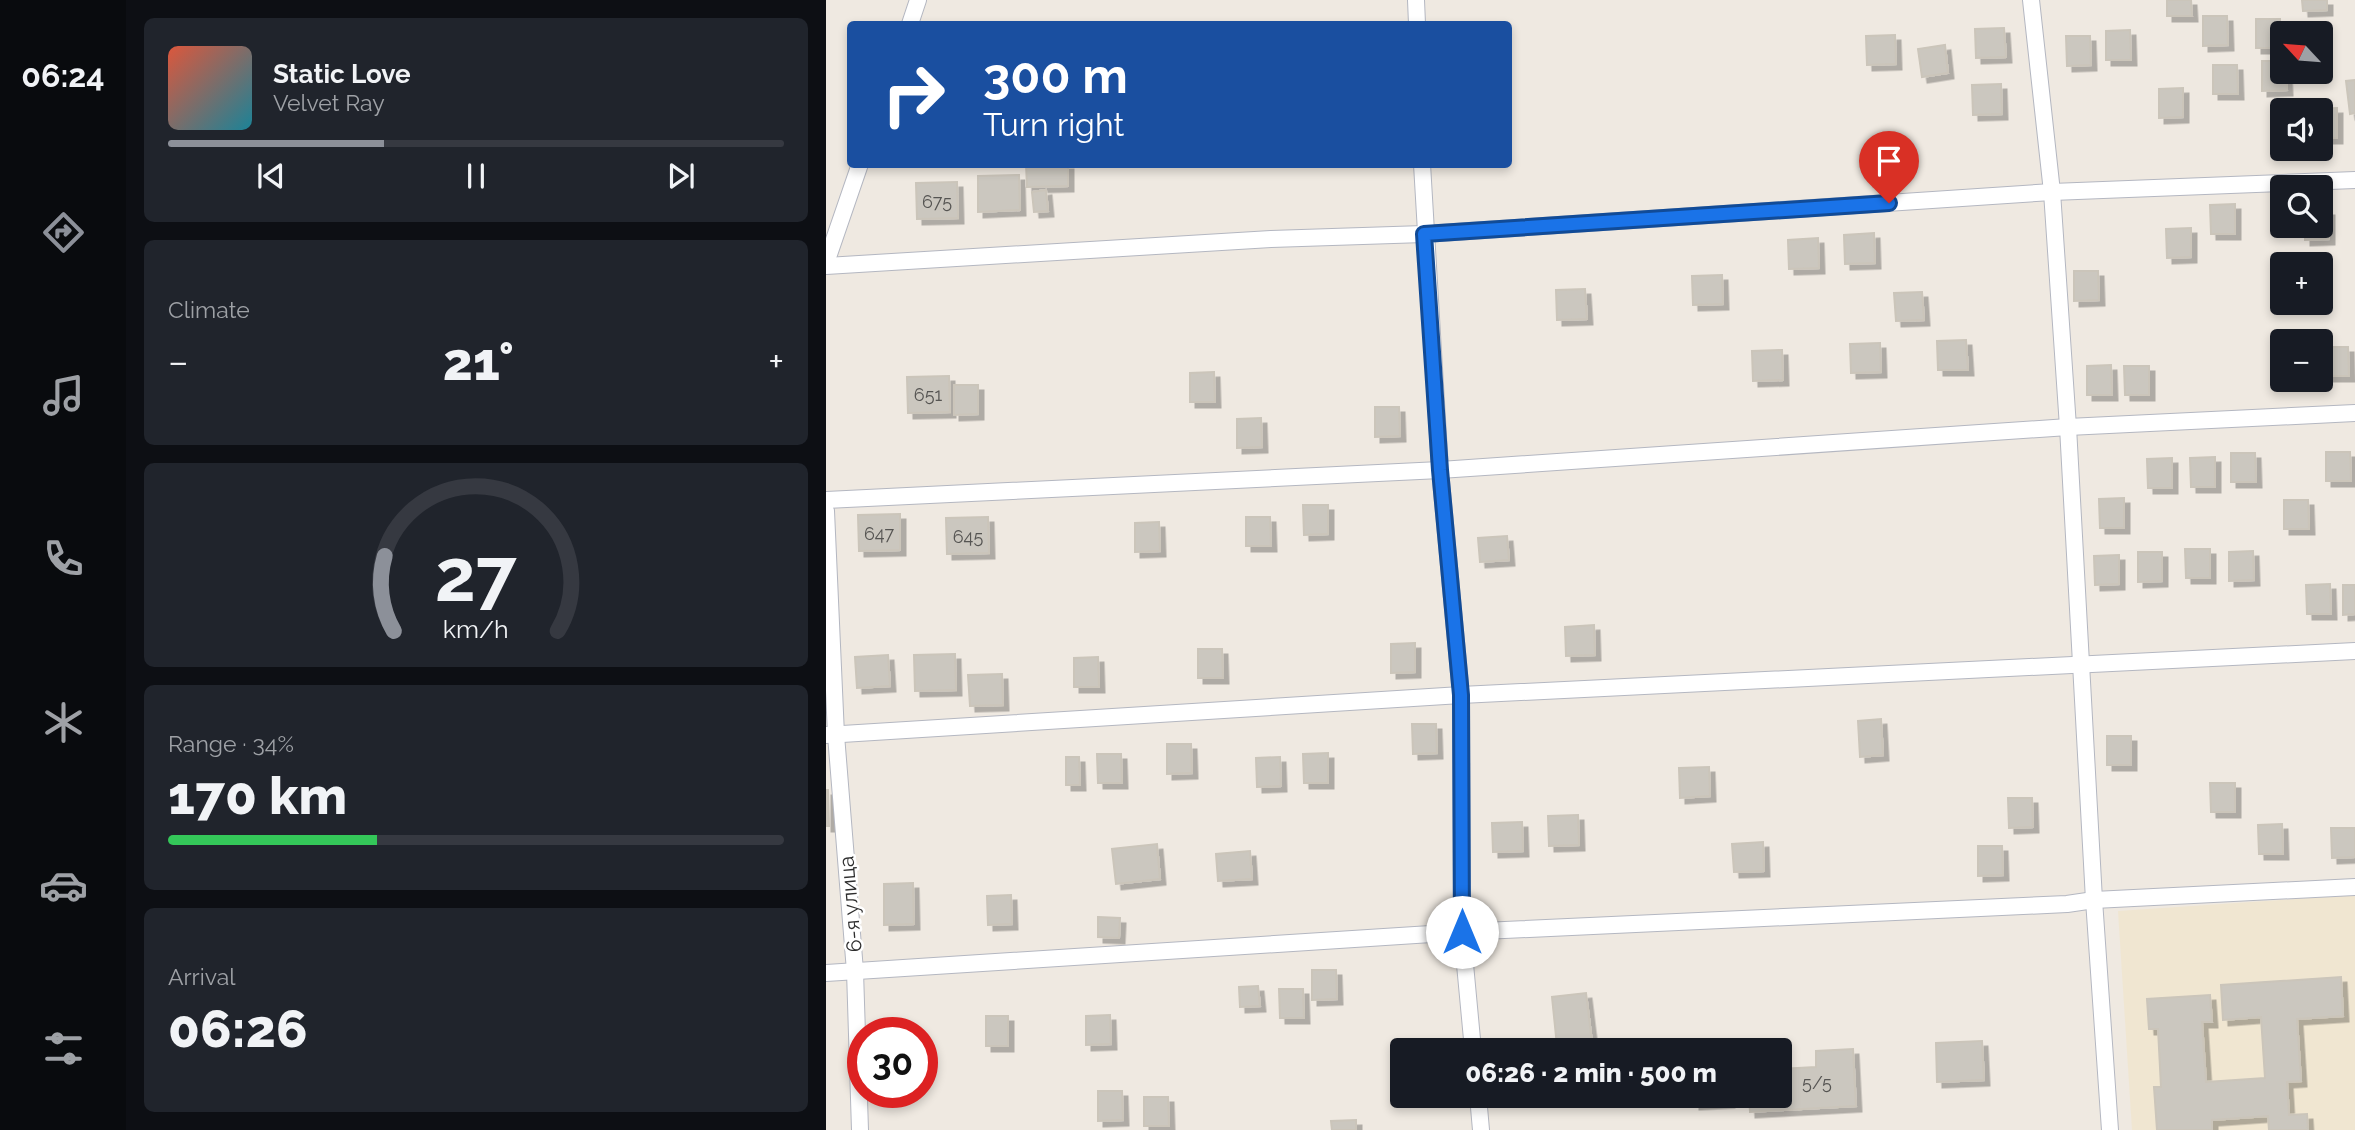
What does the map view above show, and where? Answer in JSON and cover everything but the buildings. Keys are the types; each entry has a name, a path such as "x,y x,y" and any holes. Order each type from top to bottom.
{"street":[{"path":"911,21 918,0"},
{"path":"1416,0 1417,21"},
{"path":"2031,0 2052,192 2110,1130"},
{"path":"859,168 826,264 1270,239 1424,234 2052,192 2355,180"},
{"path":"1422,168 1440,470 1461,695 1462,932 1473,1038"},
{"path":"826,500 1440,470 2068,427 2355,413"},
{"name":"6-я улица","path":"826,511 831,735 855,971 860,1130"},
{"path":"831,735 1461,695 2355,650"},
{"path":"826,973 1462,932 2067,904 2094,900 2355,887"},
{"path":"1479,1108 1481,1130"}],"shaded area":[{"path":"2355,895 2355,1130 2132,1130 2118,911"}],"route":[{"path":"1462,932 1461,695 1440,470 1424,234 1889,203"}]}
